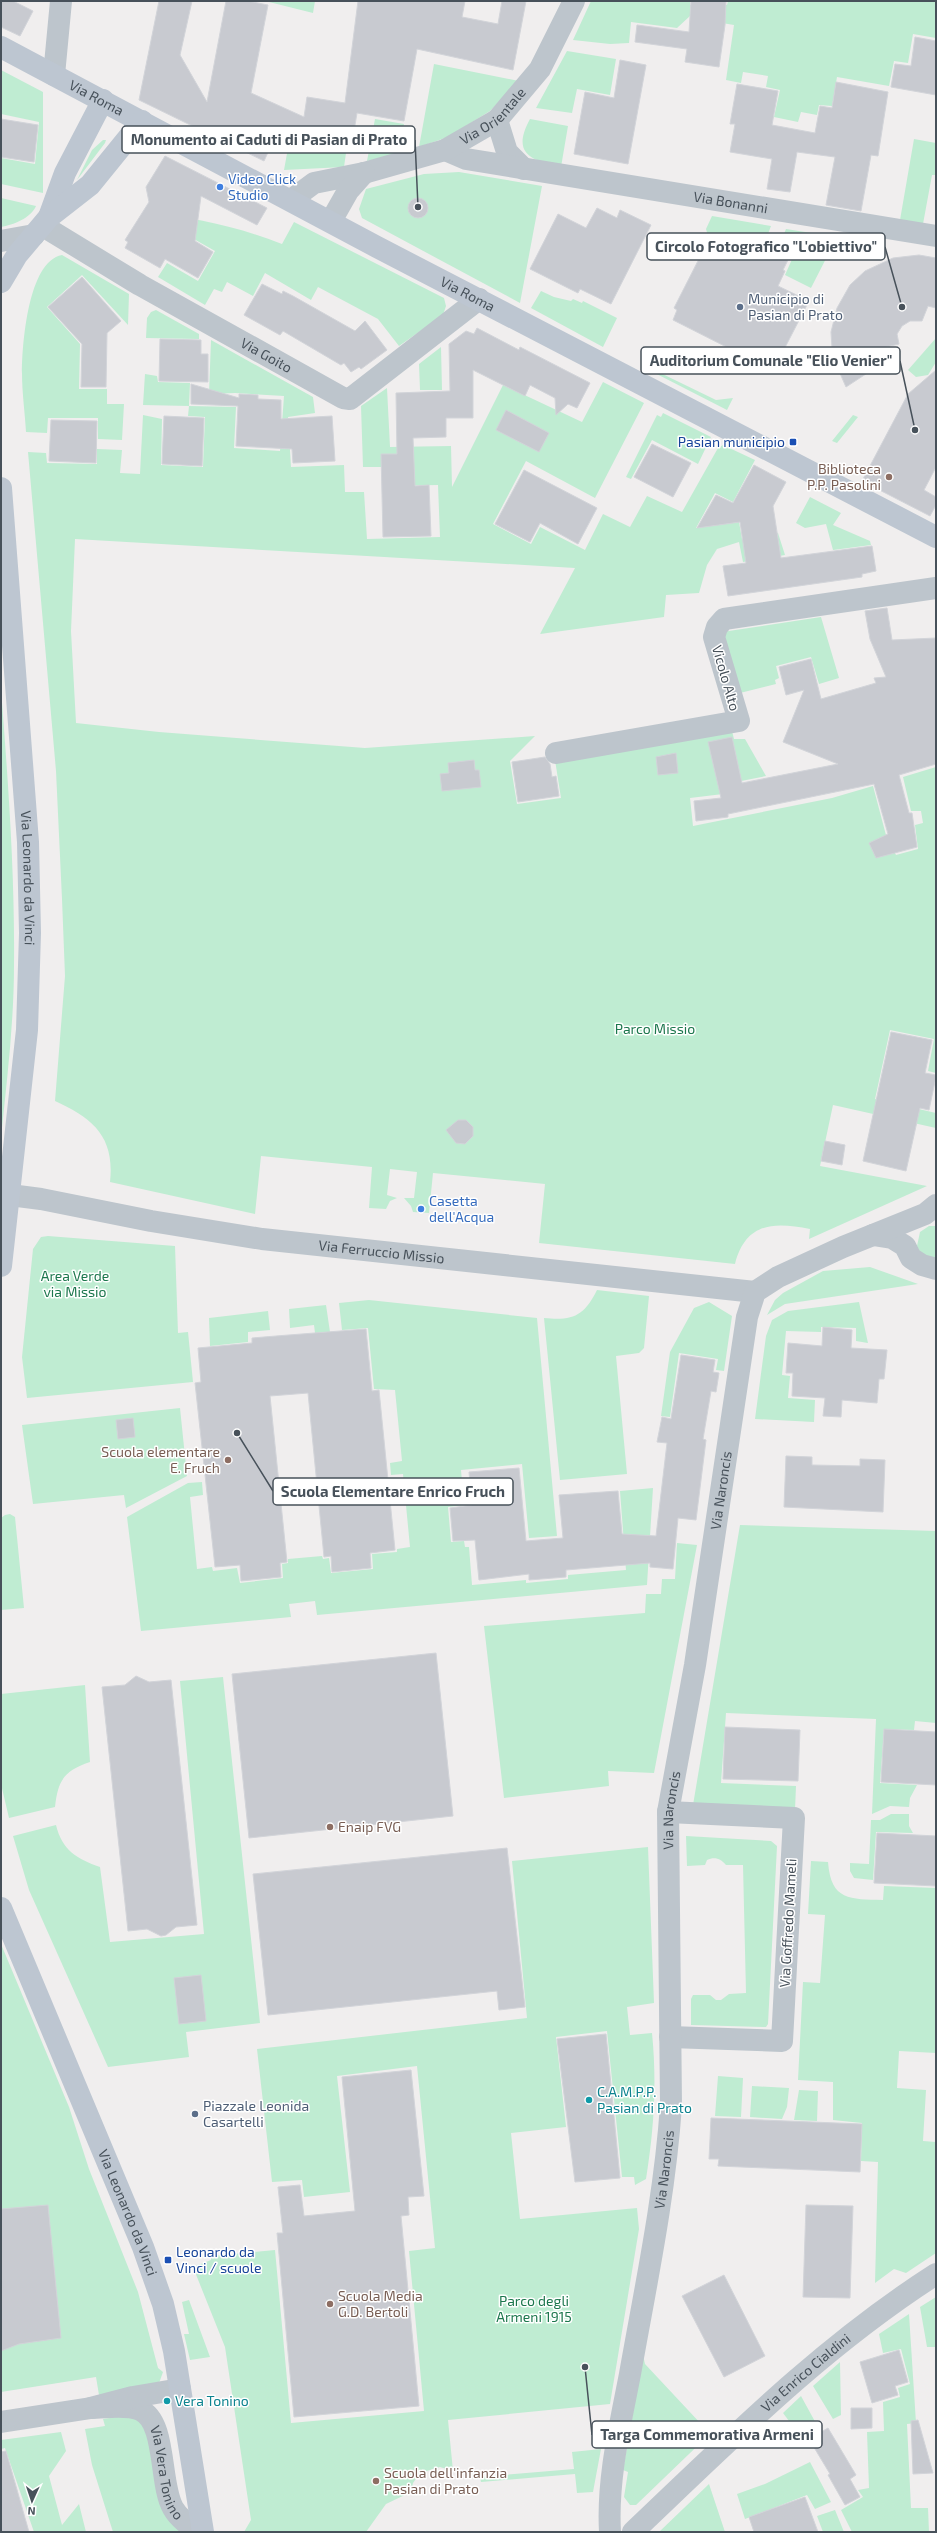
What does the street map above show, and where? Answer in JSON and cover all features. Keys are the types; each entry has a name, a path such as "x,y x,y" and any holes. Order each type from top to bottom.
{"street":[{"path":"54,75 60,1"},
{"name":"Via Orientale","path":"291,200 314,183 364,173 445,150 497,120 540,69 574,1"},
{"name":"Via Roma","path":"1,47 479,299 936,537"},
{"path":"1,241 42,226 65,173 103,100"},
{"path":"497,120 507,152 524,169"},
{"path":"2,278 8,266 42,226 90,185 142,121"},
{"name":"Via Bonanni","path":"445,150 466,159 936,236"},
{"path":"331,221 348,191 364,173"},
{"name":"Via Goito","path":"42,226 140,285 342,398 350,399 479,299"},
{"name":"Via Leonardo da Vinci","path":"1,488 28,842 30,925 27,1030 8,1186 1,1266"},
{"name":"Vicolo Alto","path":"556,753 739,721 714,637 717,627 724,619 936,588"},
{"name":"Via Ferruccio Missio","path":"8,1186 41,1199 151,1221 262,1239 755,1292"},
{"path":"755,1292 778,1277 931,1210"},
{"path":"931,1210 906,1234 905,1246 911,1258 922,1265 936,1269"},
{"path":"873,1235 892,1238 905,1246"},
{"name":"Via Naroncis","path":"610,2532 609,2503 618,2437 652,2251 668,2149 671,2105 668,1812 695,1665 747,1317 755,1292"},
{"name":"Via Goffredo Mameli","path":"668,1812 794,1818 782,2041 670,2037"},
{"name":"Via Leonardo da Vinci","path":"1,1908 143,2247 163,2304 180,2389 203,2532"},
{"name":"Via Enrico Cialdini","path":"633,2532 812,2364 892,2302 936,2274"},
{"name":"Via Vera Tonino","path":"1,2422 92,2408 133,2397 180,2389"},
{"name":"Via Vera Tonino","path":"92,2408 124,2407 139,2409 148,2414 155,2424 168,2494 173,2508 187,2524 200,2532"}],"green space":[{"path":"265,1 315,1 313,13"},
{"path":"591,1 690,1 690,5 706,6 707,3 727,5 728,1 936,1 936,38 913,34 908,63 894,61 889,86 837,77 832,106 819,105 817,115 801,112 798,122 774,117 780,90 766,87 768,76 743,72 741,83 726,80 734,25 716,22 713,18 690,16 677,28 631,22 629,43 610,44 573,40"},
{"path":"567,51 616,59 610,95 577,89 572,113 536,108"},
{"path":"434,64 519,81 490,111 448,137 419,147"},
{"path":"1,70 43,92 43,193 1,184 1,158 35,164 39,122 1,114"},
{"path":"375,119 404,124 398,154 367,161"},
{"path":"530,119 568,126 561,167 533,158 527,154 524,148 523,140"},
{"path":"290,137 347,146 344,167 284,170"},
{"path":"914,139 936,143 936,175 932,175 923,224 900,220"},
{"path":"103,140 106,140 105,143 77,180 92,150"},
{"path":"459,172 542,186 520,303 362,218 359,209 366,189 424,174"},
{"path":"1,198 36,206 30,214 16,223 1,227"},
{"path":"148,213 199,220 233,228 282,244 294,222 444,298 446,306 443,315 399,346 378,319 318,287 311,300 265,273 253,296 227,282 222,292 214,289 205,305 158,277 167,263 198,281 215,251"},
{"path":"712,216 771,226 766,239 745,238 739,250 708,236 706,229"},
{"path":"786,229 837,237 811,288 785,275 797,248 781,241"},
{"path":"62,255 129,294 128,325 82,275 47,307 80,344 79,389 107,389 107,404 124,404 122,440 98,439 98,418 48,418 47,433 26,432 22,388 22,360 29,306 34,288 41,272 51,261"},
{"path":"541,291 554,297 571,301 573,299 582,303 583,301 617,318 603,347 531,308"},
{"path":"156,310 199,334 199,339 146,338 147,318 151,312"},
{"path":"936,338 936,362 928,375 916,377 908,370"},
{"name":"Parco Missio","path":"211,340 313,397 315,413 288,417 291,467 344,465 345,492 364,492 367,539 440,537 438,485 387,486 386,467 363,467 361,406 387,388 390,447 451,446 452,487 503,385 582,422 603,382 644,403 595,498 526,461 493,524 531,544 540,527 585,550 603,514 630,527 647,496 682,512 718,448 723,445 755,460 733,502 715,493 696,528 739,522 742,539 778,533 785,555 743,562 739,542 717,549 707,565 699,593 666,595 664,617 540,634 575,568 75,539 71,631 76,723 159,732 365,748 535,736 510,761 517,804 561,798 555,760 732,731 734,739 745,739 766,776 721,785 723,794 690,798 693,826 832,798 873,786 887,839 896,855 918,849 915,825 923,823 921,811 911,811 903,777 936,767 936,1073 928,1071 934,1039 890,1030 875,1099 936,1113 936,1128 833,1105 820,1166 927,1186 809,1239 810,1229 785,1226 763,1228 746,1240 740,1250 735,1264 539,1243 545,1184 433,1173 429,1213 413,1212 411,1206 404,1198 414,1198 417,1172 390,1169 387,1195 397,1198 390,1201 386,1209 369,1208 372,1167 261,1156 255,1214 110,1182 111,1166 109,1153 105,1141 99,1131 80,1114 55,1101 65,976 62,899 56,771 28,452 46,453 47,463 97,464 97,449 122,450 120,473 140,474 143,415 162,419 161,465 203,467 205,417 188,416 189,406 236,407 234,448 280,451 284,396 235,393 209,394"},
{"path":"441,347 442,390 420,390 419,364"},
{"path":"644,365 716,400 733,398 727,410 645,368"},
{"path":"145,374 157,376 158,382 190,383 189,406 143,405"},
{"path":"663,413 711,437 698,464 652,440 631,479 626,477 657,415 661,417"},
{"path":"853,415 858,417 837,443 832,441"},
{"path":"810,497 841,513 833,525 870,541 871,545 833,550 826,524 805,528 796,523"},
{"path":"821,617 839,678 819,684 811,657 776,666 779,678 775,680 776,684 740,693 722,632"},
{"path":"1,689 10,827 14,930 14,986 8,1073 1,1137"},
{"path":"929,1226 936,1226 936,1257 933,1260 923,1259 917,1246 920,1232"},
{"name":"Area Verde via Missio","path":"48,1236 175,1246 178,1333 188,1332 193,1382 27,1398 22,1357 33,1249 41,1237"},
{"path":"870,1267 918,1284 785,1304 767,1315 775,1300 783,1293 823,1271"},
{"path":"597,1290 649,1296 644,1348 639,1353 616,1356 627,1474 560,1480 544,1318 563,1319 576,1315 587,1306"},
{"path":"369,1300 537,1318 557,1536 529,1538 522,1464 461,1470 464,1505 448,1507 451,1542 464,1541 465,1547 469,1547 472,1585 526,1580 526,1583 568,1579 568,1575 626,1570 620,1491 653,1488 647,1585 317,1615 315,1601 289,1604 291,1617 141,1631 127,1517 188,1483 202,1482 203,1495 190,1497 197,1569 212,1567 213,1571 237,1568 240,1583 283,1578 282,1564 288,1563 288,1559 322,1556 323,1559 329,1558 331,1573 373,1569 372,1554 397,1552 397,1549 410,1547 403,1474 391,1475 390,1463 402,1461 395,1390 374,1389 368,1328 342,1330 339,1303"},
{"path":"709,1302 732,1316 724,1371 716,1370 718,1359 679,1353 670,1417 661,1416 670,1352 694,1308"},
{"path":"859,1302 868,1343 856,1341 856,1328 821,1327 821,1332 786,1331 782,1375 790,1376 788,1398 815,1400 814,1422 755,1419 766,1336 772,1320 788,1311"},
{"path":"326,1305 330,1332 315,1333 314,1325 290,1328 289,1309"},
{"path":"268,1311 270,1330 248,1332 248,1342 210,1346 209,1318"},
{"path":"180,1408 187,1476 126,1508 124,1495 33,1504 22,1425"},
{"path":"10,1514 15,1517 24,1608 1,1610 1,1518"},
{"path":"740,1525 936,1531 936,1723 915,1721 914,1730 884,1729 880,1783 917,1785 910,1798 909,1807 890,1806 872,1814 876,1719 726,1713 721,1783 796,1786 795,1810 693,1805"},
{"path":"677,1543 697,1545 654,1773 608,1771 609,1786 504,1798 484,1626 645,1613 646,1594 661,1594 662,1579 675,1579"},
{"path":"223,1677 260,2023 186,2032 189,2057 108,2067 29,1890 13,1836 56,1825 66,1847 84,1861 100,1867 110,1942 204,1934 180,1681"},
{"path":"85,1685 90,1762 74,1769 64,1778 58,1790 55,1807 9,1818 1,1784 1,1694"},
{"path":"891,1814 909,1814 909,1826 913,1833 876,1832 873,1880 854,1878 850,1871 850,1863 869,1864 871,1820 880,1820"},
{"path":"686,1836 771,1841 777,1846 768,2024 766,2027 691,2025 691,1999 693,1995 710,1995 716,2000 721,2000 729,1994 746,1993 743,1865 726,1865 722,1861 713,1858 707,1860 705,1865 687,1866"},
{"name":"Parco degli Armeni 1915","path":"648,1847 654,2003 627,2007 630,2035 652,2033 654,2051 654,2106 646,2179 635,2185 634,2177 622,2177 607,2031 556,2037 566,2127 511,2133 520,2219 637,2208 639,2229 610,2404 448,2420 453,2471 440,2467 420,2473 413,2483 411,2492 386,2504 366,2532 244,2532 251,2520 225,2347 193,2267 211,2260 211,2256 275,2250 291,2423 424,2411 409,2251 435,2248 417,2066 337,2076 350,2192 304,2197 302,2180 272,2182 257,2049 527,2018 512,1861"},
{"path":"811,1861 828,1862 833,1884 838,1891 852,1898 883,1900 884,1886 936,1888 936,2053 899,2051 897,2088 926,2090 923,2141 936,2142 936,2253 906,2273 894,2269 875,2283 878,2162 861,2161 862,2123 833,2120 833,2082 798,2080 803,1982 820,1983 825,1915 808,1914"},
{"path":"1,1944 69,2107 89,2169 138,2292 158,2368 163,2372 158,2386 99,2395 96,2377 1,2392"},
{"path":"718,2076 743,2078 741,2117 715,2116"},
{"path":"752,2086 789,2088 787,2107 782,2119 750,2117"},
{"path":"799,2090 818,2091 817,2121 794,2120"},
{"path":"936,2297 936,2347 927,2347 920,2307"},
{"path":"189,2300 210,2357 190,2360 184,2334 189,2334 182,2302"},
{"path":"909,2314 916,2423 907,2424 911,2508 928,2508 929,2532 852,2532 841,2510 863,2497 858,2490 869,2488 867,2432 884,2431 883,2402 900,2397 898,2388 910,2384 901,2349 883,2353 879,2334"},
{"path":"643,2355 645,2364 702,2425 715,2429 636,2505 630,2505 624,2497 628,2472 623,2470"},
{"path":"840,2362 841,2415 833,2419 813,2386"},
{"path":"801,2396 818,2427 804,2441 783,2413"},
{"path":"123,2416 135,2417 145,2423 180,2532 113,2532 92,2465 85,2429 105,2426 103,2419"},
{"path":"61,2432 66,2451 49,2476 62,2525 79,2504 86,2532 34,2532 5,2448 1,2449 1,2440"},
{"path":"601,2449 593,2492 577,2493 575,2474 481,2482 480,2477 574,2469 572,2452"},
{"path":"810,2462 831,2502 815,2509 807,2495 745,2519 737,2494 765,2484"},
{"path":"709,2484 725,2532 659,2532"},
{"path":"835,2510 844,2532 823,2532 817,2516"}],"building":[{"path":"1,1 13,1 33,11 20,36 1,27"},
{"path":"159,1 192,1 180,55 207,102 226,1 248,1 268,5 251,93 304,117 307,97 345,103 358,1 465,1 462,17 498,24 502,1 526,1 513,70 417,49 404,121 357,113 352,143 278,131 264,161 139,100"},
{"path":"691,1 726,1 725,25 719,67 685,62 687,49 635,42 637,25 689,32"},
{"path":"915,37 936,41 936,95 891,87 895,64 911,66"},
{"path":"620,60 646,65 628,164 574,154 585,92 614,98"},
{"path":"836,82 888,92 878,156 871,155 861,211 826,205 835,157 797,152 790,192 767,189 772,159 730,152 735,124 730,124 737,84 778,91 772,125 815,133 820,106 832,108"},
{"path":"1,119 38,125 34,162 1,157"},
{"path":"165,156 267,208 257,225 201,196 195,241 213,252 198,278 165,259 160,268 125,248 128,242 125,240 149,202 146,187"},
{"path":"418,198 425,201 428,208 425,215 418,218 411,215 408,208 411,201"},
{"path":"597,208 617,218 620,210 651,225 611,304 580,289 578,293 530,269 558,214 586,228"},
{"name":"Municipio di Pasian di Prato","path":"767,240 795,246 783,270 785,271 778,286 809,301 777,363 774,362 770,369 673,320 677,310 674,308 705,247 730,260 746,257 754,241"},
{"path":"919,255 936,258 936,308 928,306 922,321 910,321 902,326 897,334 899,344 882,348 882,352 865,357 872,370 846,387 835,362 832,348 831,332 837,308 850,285 865,271 893,258"},
{"path":"82,277 121,321 107,333 106,387 81,387 82,344 48,307"},
{"path":"262,284 282,294 283,291 293,296 355,331 365,321 387,350 361,369 359,367 351,372 344,363 341,365 283,331 280,335 244,315"},
{"path":"477,328 519,350 520,347 590,383 577,408 568,404 556,415 555,398 530,385 525,396 473,370 473,418 446,418 446,437 413,438 415,486 429,485 431,536 383,537 381,454 397,454 396,393 450,391 449,344 466,331 474,334"},
{"path":"160,339 201,340 201,354 208,354 208,382 159,381"},
{"path":"936,370 936,467 924,490 936,497 936,505 930,516 862,481 908,394"},
{"path":"191,384 239,398 239,394 258,395 258,399 281,400 281,419 332,416 335,461 293,463 292,449 236,446 238,406 191,404"},
{"path":"506,410 549,433 539,452 496,430"},
{"path":"164,416 204,418 202,466 162,464"},
{"path":"51,420 97,421 96,463 49,461"},
{"path":"652,444 691,463 673,497 634,477"},
{"path":"754,465 786,482 773,506 781,558 872,546 876,571 862,574 862,577 728,596 723,566 746,563 740,522 697,528 716,495 733,503"},
{"path":"524,470 597,508 578,544 540,523 530,542 495,524"},
{"path":"887,608 892,640 936,638 936,764 899,775 909,813 912,813 917,847 876,858 869,843 888,834 874,784 728,814 728,817 696,821 694,801 721,798 708,742 732,737 742,783 838,764 783,742 804,690 786,695 779,667 811,659 821,699 876,683 874,678 886,677 870,639 865,611"},
{"path":"676,753 678,773 658,775 656,757"},
{"path":"545,757 550,764 552,777 556,776 559,796 518,802 512,762"},
{"path":"474,760 475,770 479,770 481,787 442,791 440,774 449,773 448,763"},
{"path":"891,1032 932,1040 925,1073 936,1075 929,1110 920,1108 906,1171 863,1161"},
{"path":"458,1120 466,1120 473,1127 473,1136 465,1144 456,1143 446,1130"},
{"path":"825,1141 845,1145 842,1165 821,1161"},
{"path":"823,1327 852,1330 851,1348 887,1350 884,1379 879,1379 877,1403 842,1400 841,1417 823,1416 825,1398 792,1396 793,1373 786,1373 788,1343 822,1346"},
{"path":"366,1329 372,1391 379,1390 395,1550 370,1553 371,1568 332,1572 331,1556 324,1557 308,1393 270,1396 287,1562 280,1563 281,1577 241,1581 240,1565 215,1567 195,1383 201,1382 198,1348 252,1343 252,1338"},
{"path":"681,1355 715,1360 713,1372 719,1373 716,1392 711,1391 703,1439 706,1440 696,1520 678,1518 673,1569 650,1567 650,1563 566,1570 566,1577 529,1580 529,1574 479,1580 475,1540 453,1541 450,1508 472,1505 469,1472 519,1468 526,1541 563,1538 559,1495 618,1491 622,1534 656,1536 667,1443 657,1442 662,1417 671,1419"},
{"path":"133,1418 135,1437 118,1439 116,1420"},
{"path":"786,1456 812,1457 812,1465 860,1466 860,1459 885,1460 883,1512 784,1507"},
{"path":"436,1653 453,1816 249,1838 232,1674"},
{"path":"136,1676 149,1682 171,1680 197,1925 176,1927 166,1935 161,1936 147,1929 128,1931 102,1687 125,1685"},
{"path":"725,1727 800,1730 798,1781 723,1779"},
{"path":"884,1729 936,1732 936,1785 881,1782"},
{"path":"877,1833 936,1836 936,1886 874,1883"},
{"path":"507,1848 525,2007 499,2010 497,1991 268,2015 253,1874"},
{"path":"201,1975 206,2021 179,2024 174,1978"},
{"name":"C.A.M.P.P. Pasian di Prato","path":"606,2034 620,2178 575,2182 557,2039"},
{"path":"411,2070 424,2196 408,2197 409,2215 401,2216 419,2406 294,2417 277,2233 283,2233 278,2187 300,2185 304,2216 355,2211 342,2077"},
{"path":"711,2118 862,2124 860,2172 718,2166 719,2159 709,2159"},
{"path":"48,2205 61,2338 19,2344 1,2351 1,2209"},
{"path":"806,2205 853,2206 850,2298 803,2297"},
{"path":"724,2275 765,2356 724,2377 682,2296"},
{"path":"899,2350 908,2382 895,2386 898,2395 872,2403 860,2362"},
{"path":"851,2408 872,2408 872,2428 851,2429"},
{"path":"918,2420 933,2473 913,2474 911,2421"},
{"path":"828,2428 856,2475 850,2479 860,2497 845,2505 828,2475 830,2474 809,2439"},
{"path":"6,2451 29,2532 1,2532 1,2452"},
{"path":"805,2497 818,2532 754,2532 749,2517"}],"place":[{"name":"Video Click Studio","path":"220,187"},
{"name":"Monumento ai Caduti di Pasian di Prato","path":"418,207"},
{"name":"Municipio di Pasian di Prato","path":"740,307"},
{"name":"Circolo Fotografico \"L'obiettivo\"","path":"902,307"},
{"name":"Auditorium Comunale \"Elio Venier\"","path":"915,430"},
{"name":"Pasian municipio","path":"793,442"},
{"name":"Biblioteca P.P. Pasolini","path":"889,477"},
{"name":"Casetta dell'Acqua","path":"421,1209"},
{"name":"Scuola Elementare Enrico Fruch","path":"237,1433"},
{"name":"Scuola elementare E. Fruch","path":"228,1460"},
{"name":"Enaip FVG","path":"330,1827"},
{"name":"C.A.M.P.P. Pasian di Prato","path":"589,2100"},
{"name":"Piazzale Leonida Casartelli","path":"195,2114"},
{"name":"Leonardo da Vinci / scuole","path":"168,2260"},
{"name":"Scuola Media G.D. Bertoli","path":"330,2304"},
{"name":"Targa Commemorativa Armeni","path":"585,2367"},
{"name":"Vera Tonino","path":"167,2401"},
{"name":"Scuola dell'infanzia Pasian di Prato","path":"376,2481"}]}
